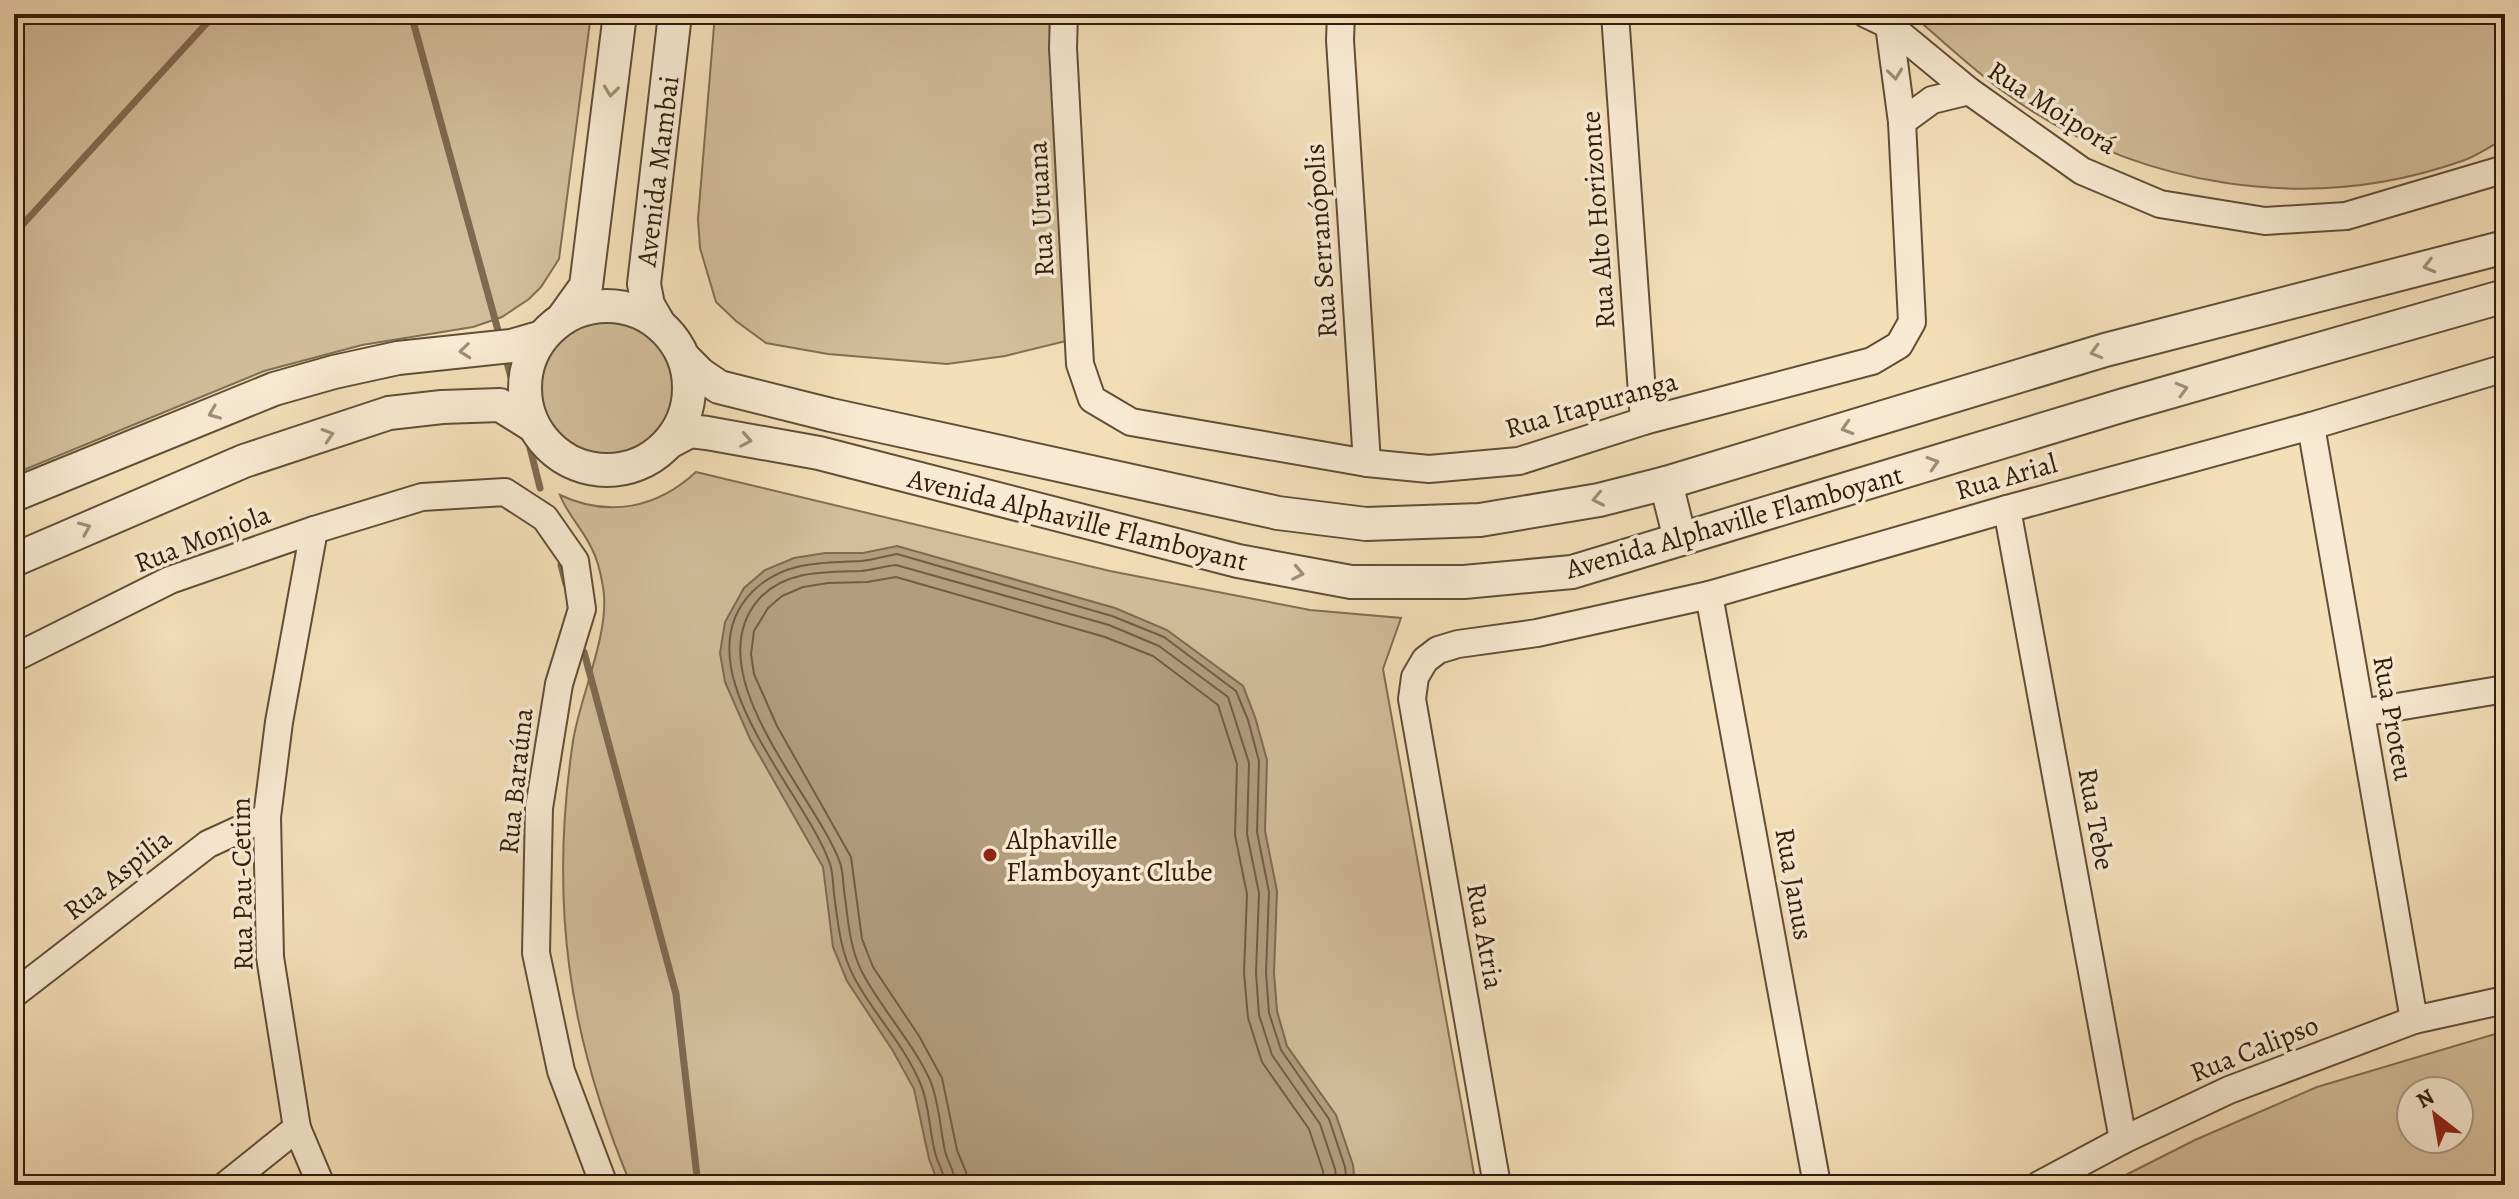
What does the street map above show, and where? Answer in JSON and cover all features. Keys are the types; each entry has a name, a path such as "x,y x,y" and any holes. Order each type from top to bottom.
{"street":[{"name":"Avenida Mambai","path":"553,327 586,286 620,14"},
{"name":"Avenida Mambai","path":"659,324 648,305 644,284 675,14"},
{"name":"Rua Uruana","path":"1064,14 1063,48 1080,364 1092,399"},
{"name":"Rua Serranópolis","path":"1341,14 1340,40 1367,463"},
{"name":"Rua Alto Horizonte","path":"1615,14 1644,421"},
{"path":"1877,19 1902,122 1932,100 1969,91"},
{"name":"Rua Moiporá","path":"1877,19 1969,91 2082,171 2160,204 2265,221 2346,216 2505,169"},
{"name":"Rua Itapuranga","path":"1092,399 1131,422 1367,463 1429,469 1519,461 1644,421 1872,361 1899,345 1912,322 1902,122"},
{"name":"Avenida Alphaville Flamboyant","path":"686,360 719,387 831,415 1278,513 1366,524 1480,520 1599,500 1666,483 2105,350 2505,247"},
{"name":"Avenida Alphaville Flamboyant","path":"671,441 690,431 819,453 1238,561 1351,582 1464,582 1572,572 2124,405 2505,296"},
{"path":"14,495 274,389 398,358 511,346 590,307 619,306 650,316 671,335 686,360 691,389 685,417 671,441 649,460 622,470 596,470 574,464 549,448 532,425 524,397 528,363 553,327"},
{"name":"Rua Arial","path":"1412,699 1415,677 1425,660 1438,650 1458,644 1609,620 1709,595 2311,426 2505,368"},
{"path":"14,560 244,461 389,413 500,405 532,425"},
{"name":"Rua Proteu","path":"2311,426 2414,1020"},
{"path":"1666,483 1680,539"},
{"name":"Rua Baraúna","path":"422,497 505,492 545,518 575,561 582,609 559,684 539,808 536,953 561,1071 604,1185"},
{"name":"Rua Monjola","path":"14,658 170,580 314,530 422,497"},
{"name":"Rua Tebe","path":"2007,509 2123,1140"},
{"name":"Rua Pau-Cetim","path":"314,530 279,722 267,817 270,957 297,1128 321,1185"},
{"name":"Rua Janus","path":"1709,595 1817,1185"},
{"path":"2361,713 2505,689"},
{"name":"Rua Atria","path":"1412,699 1497,1185"},
{"name":"Rua Aspilia","path":"14,994 208,844 267,817"},
{"name":"Rua Calipso","path":"2039,1185 2123,1140 2229,1090 2414,1020 2505,1000"},
{"path":"226,1185 297,1128"}],"shaded area":[{"path":"14,14 591,14 559,259 541,287 502,317 473,327 362,345 264,371 14,474"},
{"path":"715,14 1049,14 1066,341 1005,356 947,364 828,354 766,343 736,321 716,302 700,248 698,219"},
{"path":"1911,14 2505,14 2505,138 2468,159 2404,177 2344,186 2284,188 2225,183 2166,170 2109,151 2055,125 1992,83"},
{"path":"607,319 633,324 656,339 671,362 676,388 671,414 656,437 633,452 607,457 581,452 558,437 543,414 538,388 543,362 558,339 581,324"},
{"name":"Alphaville Flamboyant Clube","path":"696,472 1110,571 1310,610 1401,618 1383,669 1476,1185 631,1185 592,1075 569,968 563,857 566,800 573,741 599,643 604,604 595,556 560,495 596,506 632,506 665,494"},
{"path":"2505,1031 2505,1185 2106,1185 2195,1140 2317,1087"}],"water":[{"path":"897,546 1115,608 1167,630 1243,686 1267,760 1265,831 1277,891 1274,973 1277,1011 1287,1046 1336,1115 1353,1165 1355,1185 939,1185 929,1159 914,1089 847,981 833,947 823,867 750,739 725,682 720,653 725,622 744,588 765,570 794,558 825,553 863,553"}],"waterway":[{"path":"14,234 215,14"},
{"path":"411,14 499,334"},
{"path":"506,359 513,384"},
{"path":"529,444 540,488"},
{"path":"561,565 566,584"},
{"path":"584,652 676,994 698,1185"}],"place":[{"name":"Alphaville Flamboyant Clube","path":"990,855"}]}
